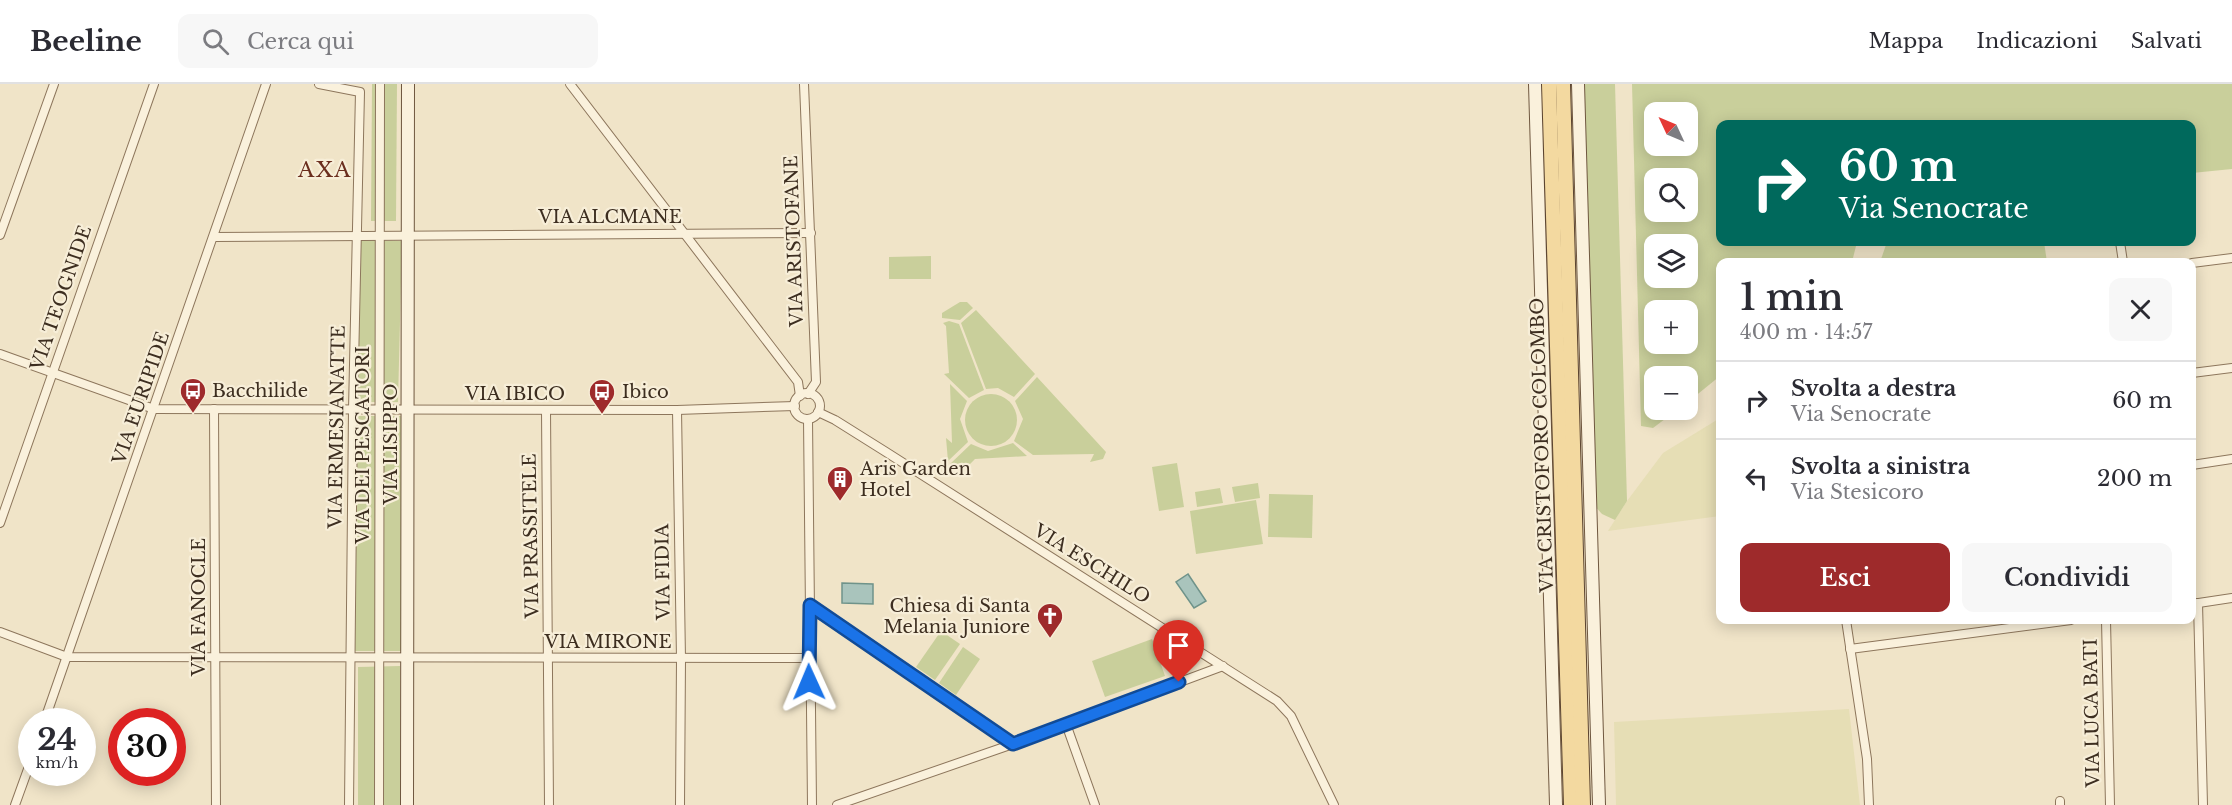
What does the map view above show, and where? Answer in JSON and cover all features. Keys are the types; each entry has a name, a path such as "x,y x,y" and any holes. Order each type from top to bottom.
{"main road":[{"name":"VIA CRISTOFORO COLOMBO","path":"1549,84 1571,805"},
{"name":"VIA CRISTOFORO COLOMBO","path":"1563,84 1583,805"}],"street":[{"path":"0,235 54,84"},
{"name":"VIA TEOGNIDE","path":"0,523 154,84"},
{"name":"VIA EURIPIDE","path":"49,708 266,84"},
{"name":"VIA ERMESIANATTE","path":"319,84 360,92 359,236 353,410 350,805"},
{"name":"VIA DEI PESCATORI","path":"379,805 380,84"},
{"name":"VIA LISIPPO","path":"407,805 408,84"},
{"path":"570,84 798,382 804,395 817,399 818,412 808,419"},
{"name":"VIA ARISTOFANE","path":"804,84 816,382 804,395"},
{"name":"VIA CRISTOFORO COLOMBO","path":"1535,84 1556,805"},
{"path":"1578,84 1599,805"},
{"name":"VIA ALCMANE","path":"214,237 379,234 811,233"},
{"path":"2196,262 2232,258"},
{"name":"VIA IBICO","path":"0,354 154,409 677,410 795,406"},
{"path":"2196,372 2232,368"},
{"path":"804,395 795,406 798,415 808,419"},
{"name":"VIA FANOCLE","path":"214,409 216,805"},
{"name":"VIA PRASSITELE","path":"546,410 549,805"},
{"name":"VIA FIDIA","path":"677,410 681,659 680,805"},
{"name":"VIA ESCHILO","path":"818,412 878,446 1288,710 1334,805"},
{"path":"808,419 812,805"},
{"path":"2196,464 2232,459"},
{"path":"2196,603 2232,598"},
{"path":"810,605 1013,744"},
{"path":"1847,624 1867,759 1869,805"},
{"path":"1850,649 2041,624"},
{"name":"VIA LUCA BATI","path":"2106,624 2110,805"},
{"path":"2196,624 2203,805"},
{"path":"0,632 67,657"},
{"name":"VIA MIRONE","path":"67,657 809,658"},
{"path":"837,805 1013,744 1222,666"},
{"path":"1066,724 1095,805"},
{"path":"15,805 22,786"}],"shaded area":[{"path":"1716,420 1716,517 1608,531 1627,501 1663,453"},
{"path":"1849,709 1860,805 1616,805 1614,722"}],"green space":[{"path":"372,84 397,84 396,221 371,221"},
{"path":"1583,84 1615,84 1627,501 1615,520 1602,514 1594,505"},
{"path":"1632,84 2232,84 2232,169 2196,173 2196,120 1716,120 1716,246 1856,246 1853,258 1716,258 1716,379 1698,394 1698,366 1644,366 1644,420 1664,420 1653,428 1641,426"},
{"path":"361,240 402,241 398,402 357,402"},
{"path":"1886,246 2045,246 2046,258 1881,258"},
{"path":"931,256 931,279 889,279 889,257"},
{"path":"960,302 967,302 973,308 960,320 942,318 942,313"},
{"path":"976,310 1035,374 1014,397 998,388 986,389 961,323"},
{"path":"949,321 959,324 984,390 969,398 944,374 949,373 946,326 943,323"},
{"path":"1037,377 1106,452 1103,459 1090,462 1094,454 1033,455 1014,441 1023,419 1015,401"},
{"path":"950,384 967,401 960,419 968,442 948,461 946,438 952,443"},
{"path":"986,394 996,394 1010,401 1017,420 1010,439 996,446 986,446 976,442 969,435 965,425 965,415 969,405 976,398"},
{"path":"356,416 402,416 402,651 355,651"},
{"path":"1013,443 1027,456 975,459 970,464 950,464 971,444 988,451"},
{"path":"1177,463 1184,507 1159,511 1152,467"},
{"path":"1258,483 1260,498 1235,502 1232,487"},
{"path":"1220,488 1223,503 1197,507 1195,492"},
{"path":"1269,494 1313,495 1312,538 1268,537"},
{"path":"1256,500 1263,544 1196,554 1190,511"},
{"path":"941,631 960,644 935,680 916,667"},
{"path":"1152,639 1165,676 1105,697 1092,661"},
{"path":"963,647 980,659 956,695 939,683"},
{"path":"400,666 400,805 358,805 358,667"}],"water":[{"path":"1188,574 1206,601 1194,608 1176,582"},
{"path":"842,583 873,584 873,604 842,603"}],"place":[{"name":"Bacchilide","path":"193,414"},
{"name":"Ibico","path":"602,415"},
{"name":"Aris Garden Hotel","path":"840,502"},
{"name":"Chiesa di Santa Melania Juniore","path":"1050,639"}],"district":[{"name":"AXA","path":"325,170"}],"route":[{"path":"809,682 810,605 1013,744 1179,682"}]}
